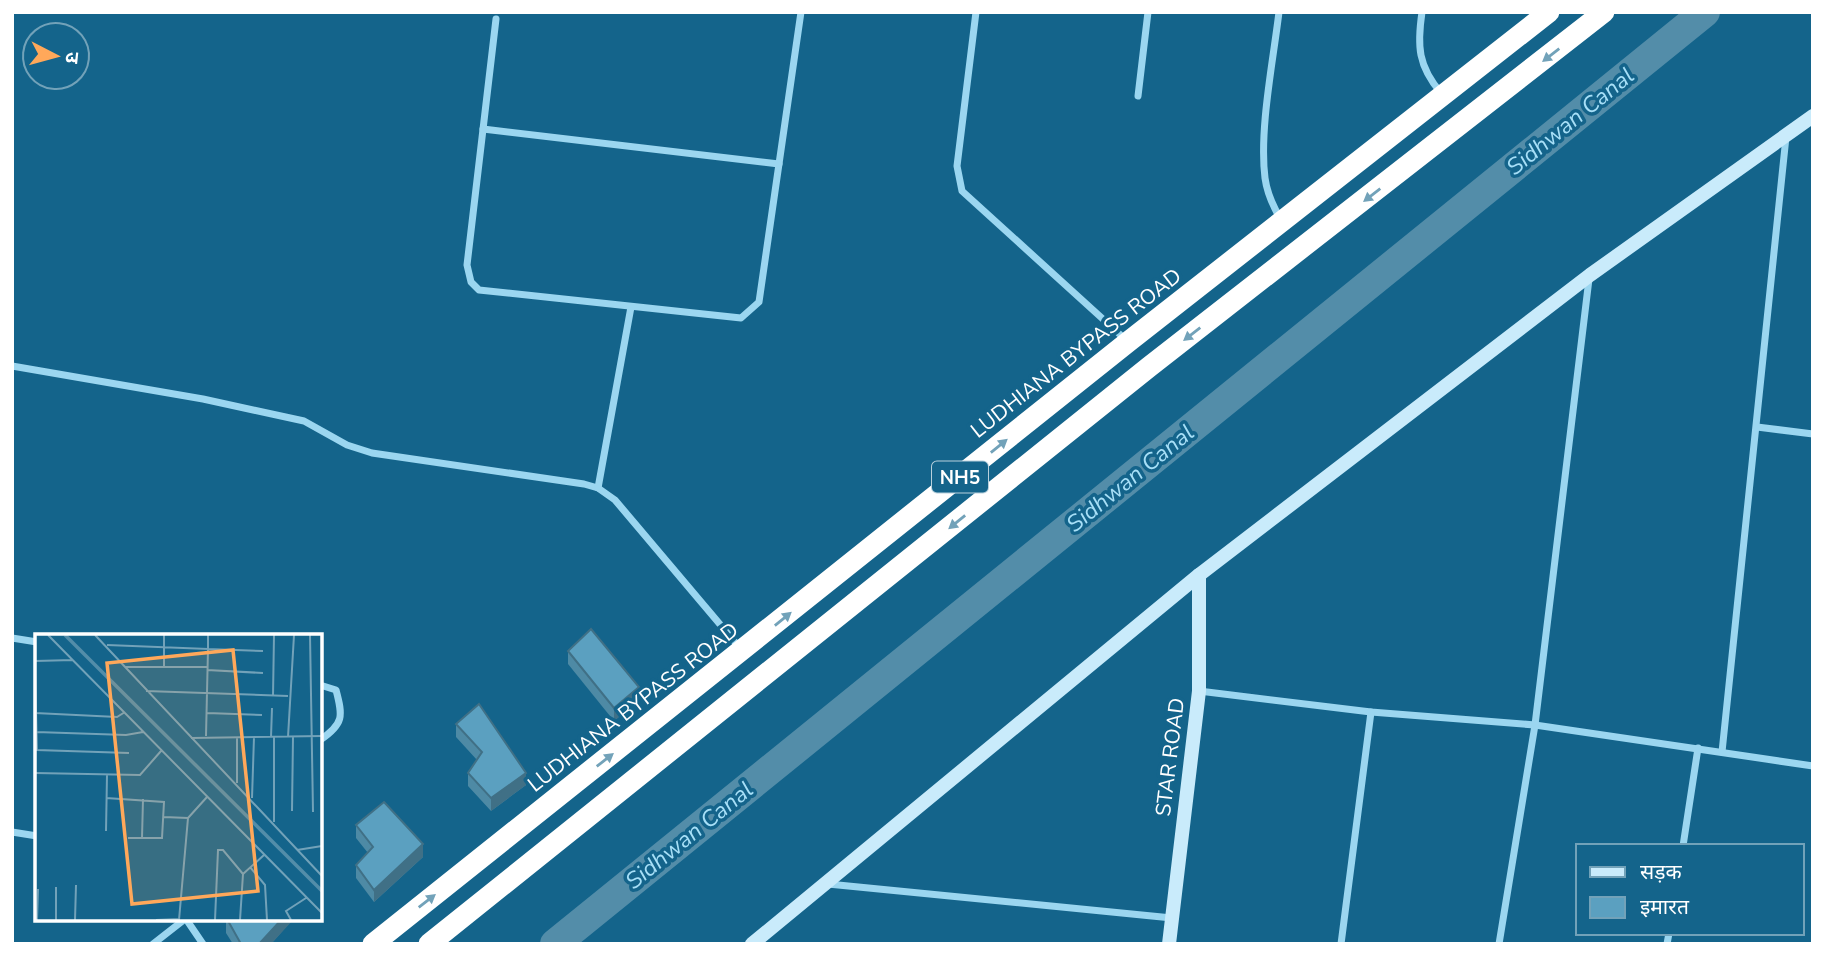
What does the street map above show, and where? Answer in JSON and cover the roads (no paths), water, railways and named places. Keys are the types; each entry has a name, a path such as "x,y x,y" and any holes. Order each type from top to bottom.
{"highway":[{"name":"LUDHIANA BYPASS ROAD","path":"373,944 1128,342 1549,12"},
{"name":"NH5","path":"429,944 1149,367 1604,12"}],"street":[{"path":"496,19 467,265 471,282 479,290 741,318 759,302 801,12"},
{"path":"976,12 957,166 962,191 1128,342"},
{"path":"1138,96 1148,12"},
{"path":"1279,12 1264,152 1265,180 1271,202 1282,222"},
{"path":"1422,12 1419,36 1421,60 1429,79 1443,96"},
{"path":"752,944 1199,575 1590,275 1813,116"},
{"path":"483,129 779,164"},
{"path":"1722,752 1786,135"},
{"path":"1499,944 1535,725 1580,338 1590,275"},
{"path":"598,488 631,307"},
{"path":"12,366 203,399 304,421 347,444 372,453 598,488 615,500 743,651"},
{"path":"1757,427 1813,434"},
{"name":"STAR ROAD","path":"1169,944 1199,691 1199,575"},
{"path":"12,638 35,642"},
{"path":"322,686 336,690 341,710 335,730 322,739"},
{"path":"1199,691 1371,712 1535,725 1813,766"},
{"path":"1341,944 1371,712"},
{"path":"1683,844 1698,748"},
{"path":"12,832 35,836"},
{"path":"825,884 1172,918"},
{"path":"153,944 182,921"},
{"path":"186,921 203,944"}],"waterway":[{"name":"Sidhwan Canal","path":"555,944 1705,12"}]}
